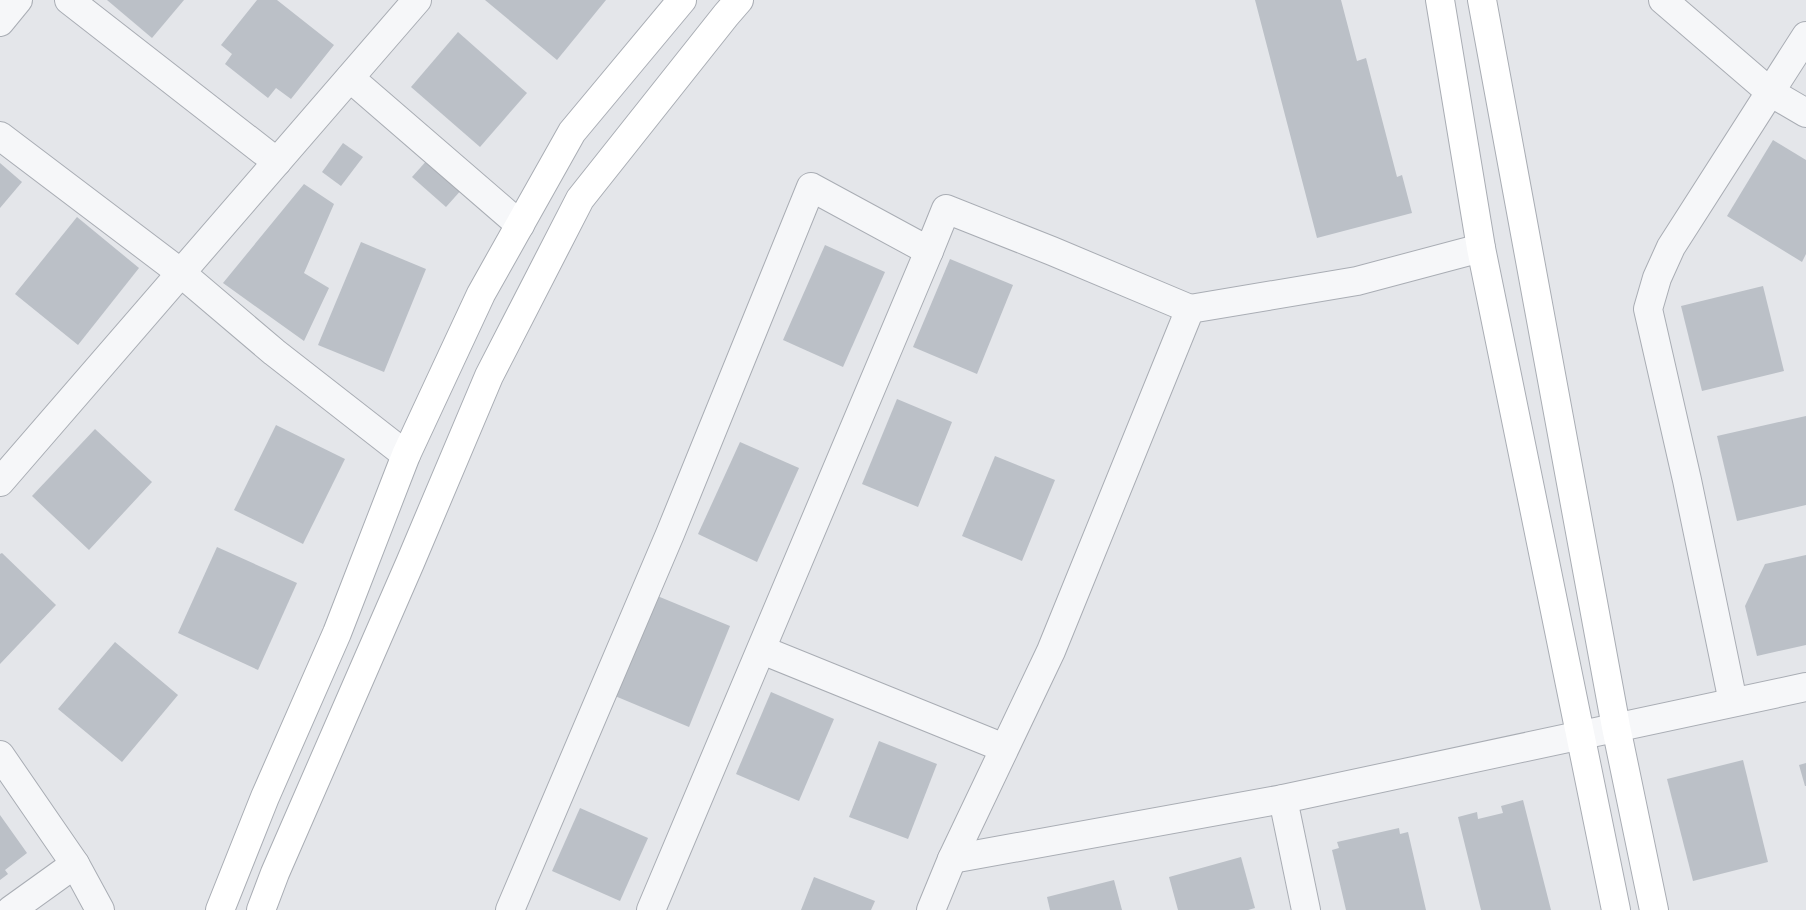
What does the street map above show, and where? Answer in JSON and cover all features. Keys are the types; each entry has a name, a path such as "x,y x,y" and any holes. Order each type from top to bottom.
{"main road":[{"path":"220,910 265,797 337,632 406,456 481,294 572,132 682,0"},
{"path":"261,910 275,873 489,376 580,200 739,0"},
{"path":"1440,0 1481,248 1616,910"},
{"path":"1482,0 1616,727 1654,910"}],"street":[{"path":"0,22 18,0"},
{"path":"69,0 277,162"},
{"path":"0,482 416,0"},
{"path":"1663,0 1770,92 1806,113"},
{"path":"1733,702 1688,480 1648,310 1656,278 1671,247 1806,36"},
{"path":"350,78 520,225"},
{"path":"0,136 182,273 274,352 406,456"},
{"path":"510,910 670,534 811,187 929,251"},
{"path":"652,910 946,209 1190,309 1357,281 1481,248"},
{"path":"931,910 952,859 1051,651 1190,309"},
{"path":"762,650 1004,748"},
{"path":"952,859 1283,799 1580,737 1616,727 1806,687"},
{"path":"0,755 74,864 100,910"},
{"path":"1283,799 1306,910"},
{"path":"11,910 74,864"}],"building":[{"path":"107,0 184,0 152,38"},
{"path":"257,0 277,0 334,45 291,99 276,88 268,98 225,64 232,54 221,45"},
{"path":"485,0 606,0 557,60"},
{"path":"1255,0 1341,0 1357,61 1366,58 1397,177 1402,175 1412,213 1317,238"},
{"path":"458,32 527,93 480,147 411,87"},
{"path":"1773,140 1806,160 1806,254 1802,262 1727,216"},
{"path":"343,143 363,157 341,186 322,172"},
{"path":"429,158 463,188 446,207 412,177"},
{"path":"0,163 22,182 0,208"},
{"path":"304,184 334,204 304,273 329,288 304,341 223,283"},
{"path":"77,217 139,268 78,345 15,294"},
{"path":"361,242 426,269 384,372 318,345"},
{"path":"825,245 885,272 843,367 783,340"},
{"path":"950,259 1013,285 977,374 913,347"},
{"path":"1763,286 1784,371 1702,391 1681,306"},
{"path":"897,399 952,422 918,507 862,484"},
{"path":"1806,416 1806,505 1737,521 1717,436"},
{"path":"276,425 345,459 303,544 234,510"},
{"path":"95,429 152,482 89,550 32,496"},
{"path":"740,442 799,468 757,562 698,534"},
{"path":"995,456 1055,480 1022,561 962,536"},
{"path":"217,547 297,583 258,670 178,633"},
{"path":"2,553 56,605 0,664 0,554"},
{"path":"1806,555 1806,645 1757,656 1745,606 1765,564"},
{"path":"655,595 730,626 689,727 615,696"},
{"path":"115,642 178,695 122,762 58,709"},
{"path":"771,692 834,719 799,801 736,774"},
{"path":"879,741 937,764 908,839 849,817"},
{"path":"1743,760 1768,862 1693,881 1667,779"},
{"path":"1806,763 1806,786 1805,786 1799,765"},
{"path":"1523,800 1551,910 1481,910 1458,817 1477,812 1478,819 1503,813 1501,806"},
{"path":"580,808 648,838 620,901 552,871"},
{"path":"0,815 27,853 5,870 8,874 0,880"},
{"path":"1399,828 1400,834 1408,832 1426,910 1346,910 1332,850 1339,848 1337,842"},
{"path":"1241,857 1255,908 1248,910 1178,910 1169,877"},
{"path":"814,877 875,901 871,910 801,910"},
{"path":"1114,880 1122,910 1050,910 1047,897"}]}
